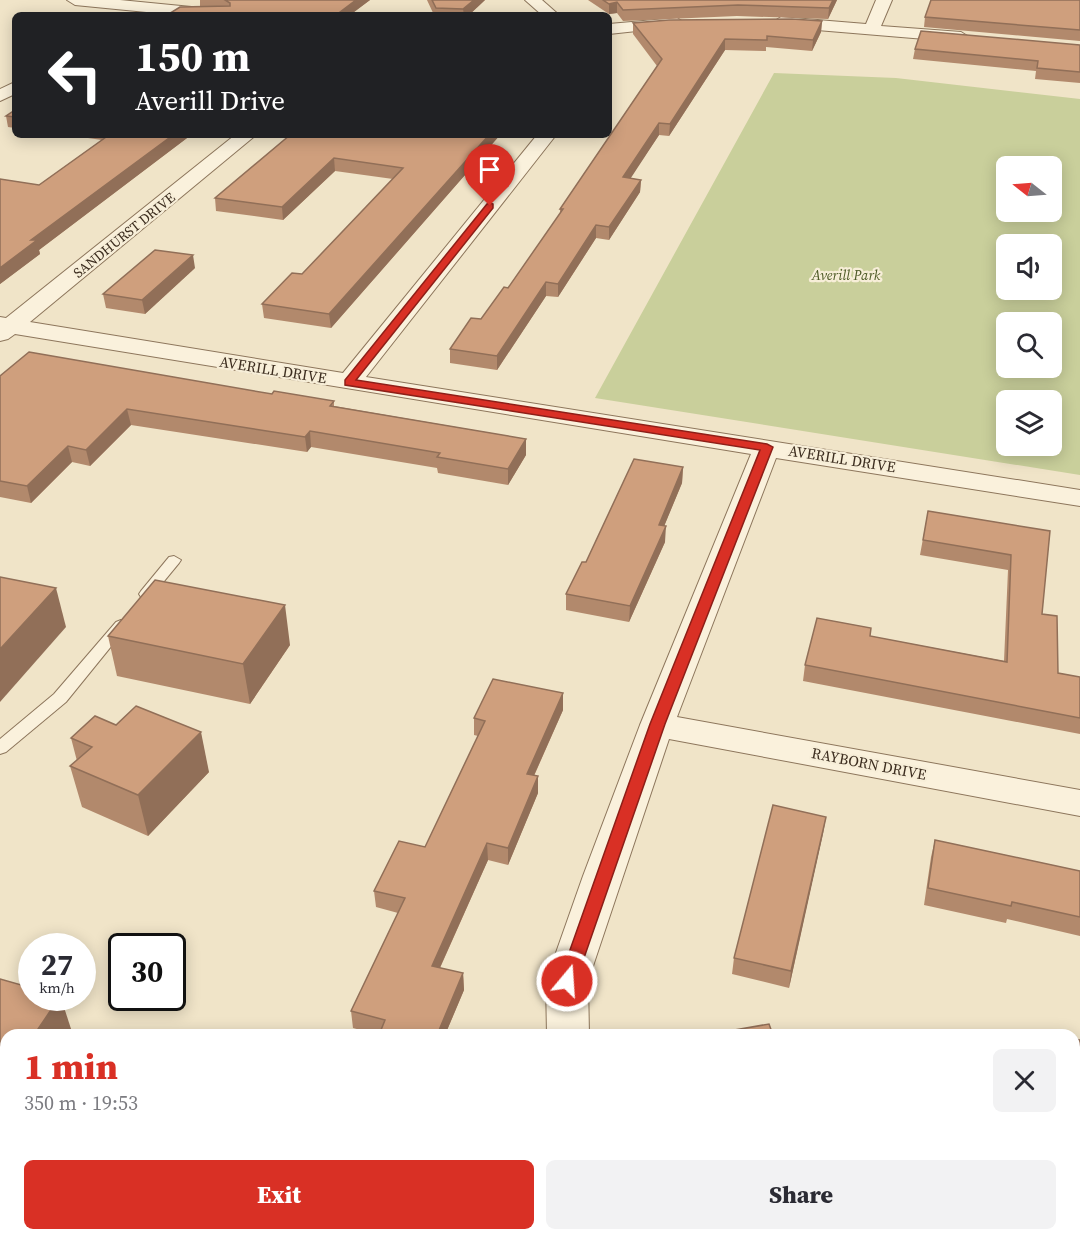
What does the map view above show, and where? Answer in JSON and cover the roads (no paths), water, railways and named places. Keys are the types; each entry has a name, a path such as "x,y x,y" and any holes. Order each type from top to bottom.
{"street":[{"path":"75,0 191,12"},
{"path":"534,0 548,12"},
{"path":"872,28 885,0"},
{"path":"612,29 691,22"},
{"path":"770,22 872,28 977,38"},
{"name":"SANDHURST DRIVE","path":"3,328 244,138"},
{"path":"349,382 545,138"},
{"name":"AVERILL DRIVE","path":"3,328 1080,498"},
{"path":"568,1029 567,981 657,724 767,447"},
{"name":"RAYBORN DRIVE","path":"657,724 1080,803"}],"lane":[{"path":"0,748 60,698 174,560"}],"park label":[{"name":"Averill Park","path":"846,275"}]}
